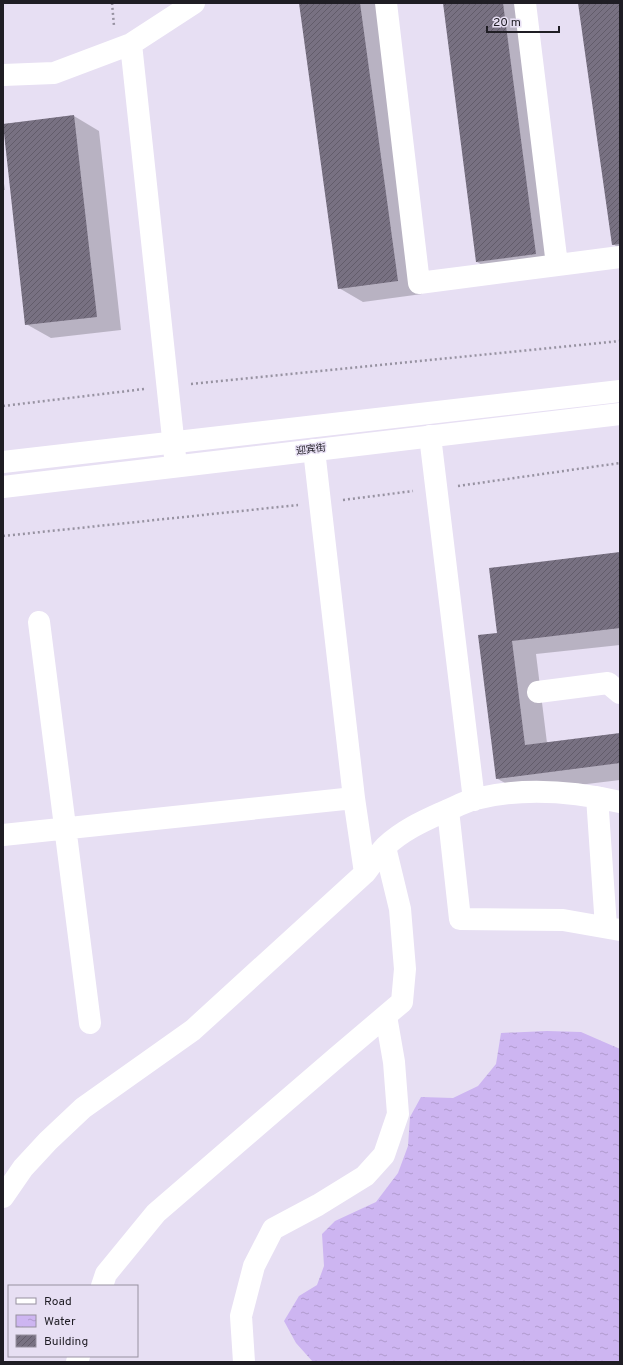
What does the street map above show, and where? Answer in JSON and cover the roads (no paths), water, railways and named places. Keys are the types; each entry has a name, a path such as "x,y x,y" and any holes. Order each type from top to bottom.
{"street":[{"path":"3,76 54,73 131,44 194,3"},
{"path":"386,3 419,283 620,257"},
{"path":"524,3 557,265"},
{"path":"131,44 168,386 172,443 176,466"},
{"path":"3,462 620,391"},
{"name":"迎宾街","path":"3,487 620,414"},
{"path":"430,436 474,800"},
{"path":"314,450 354,798 365,873"},
{"path":"39,622 90,1023"},
{"path":"538,692 608,683 620,693"},
{"path":"3,1197 23,1168 82,1108 193,1030 365,873 385,847 406,831 448,810 474,800 511,793 540,791 597,797 620,802"},
{"path":"448,810 460,919 486,918 563,920 613,928 597,797"},
{"path":"3,835 354,798"},
{"path":"102,1285 106,1274 156,1213 402,1002 405,969 400,909 385,847"},
{"path":"244,1362 241,1316 254,1266 273,1229 318,1205 364,1176 384,1155 398,1114 394,1062 386,1016"}],"water":[{"path":"547,1031 581,1032 620,1049 620,1362 313,1362 296,1343 284,1321 299,1296 317,1285 324,1266 322,1234 335,1221 376,1202 398,1173 408,1146 410,1117 421,1097 453,1098 478,1086 496,1064 501,1033"}]}
